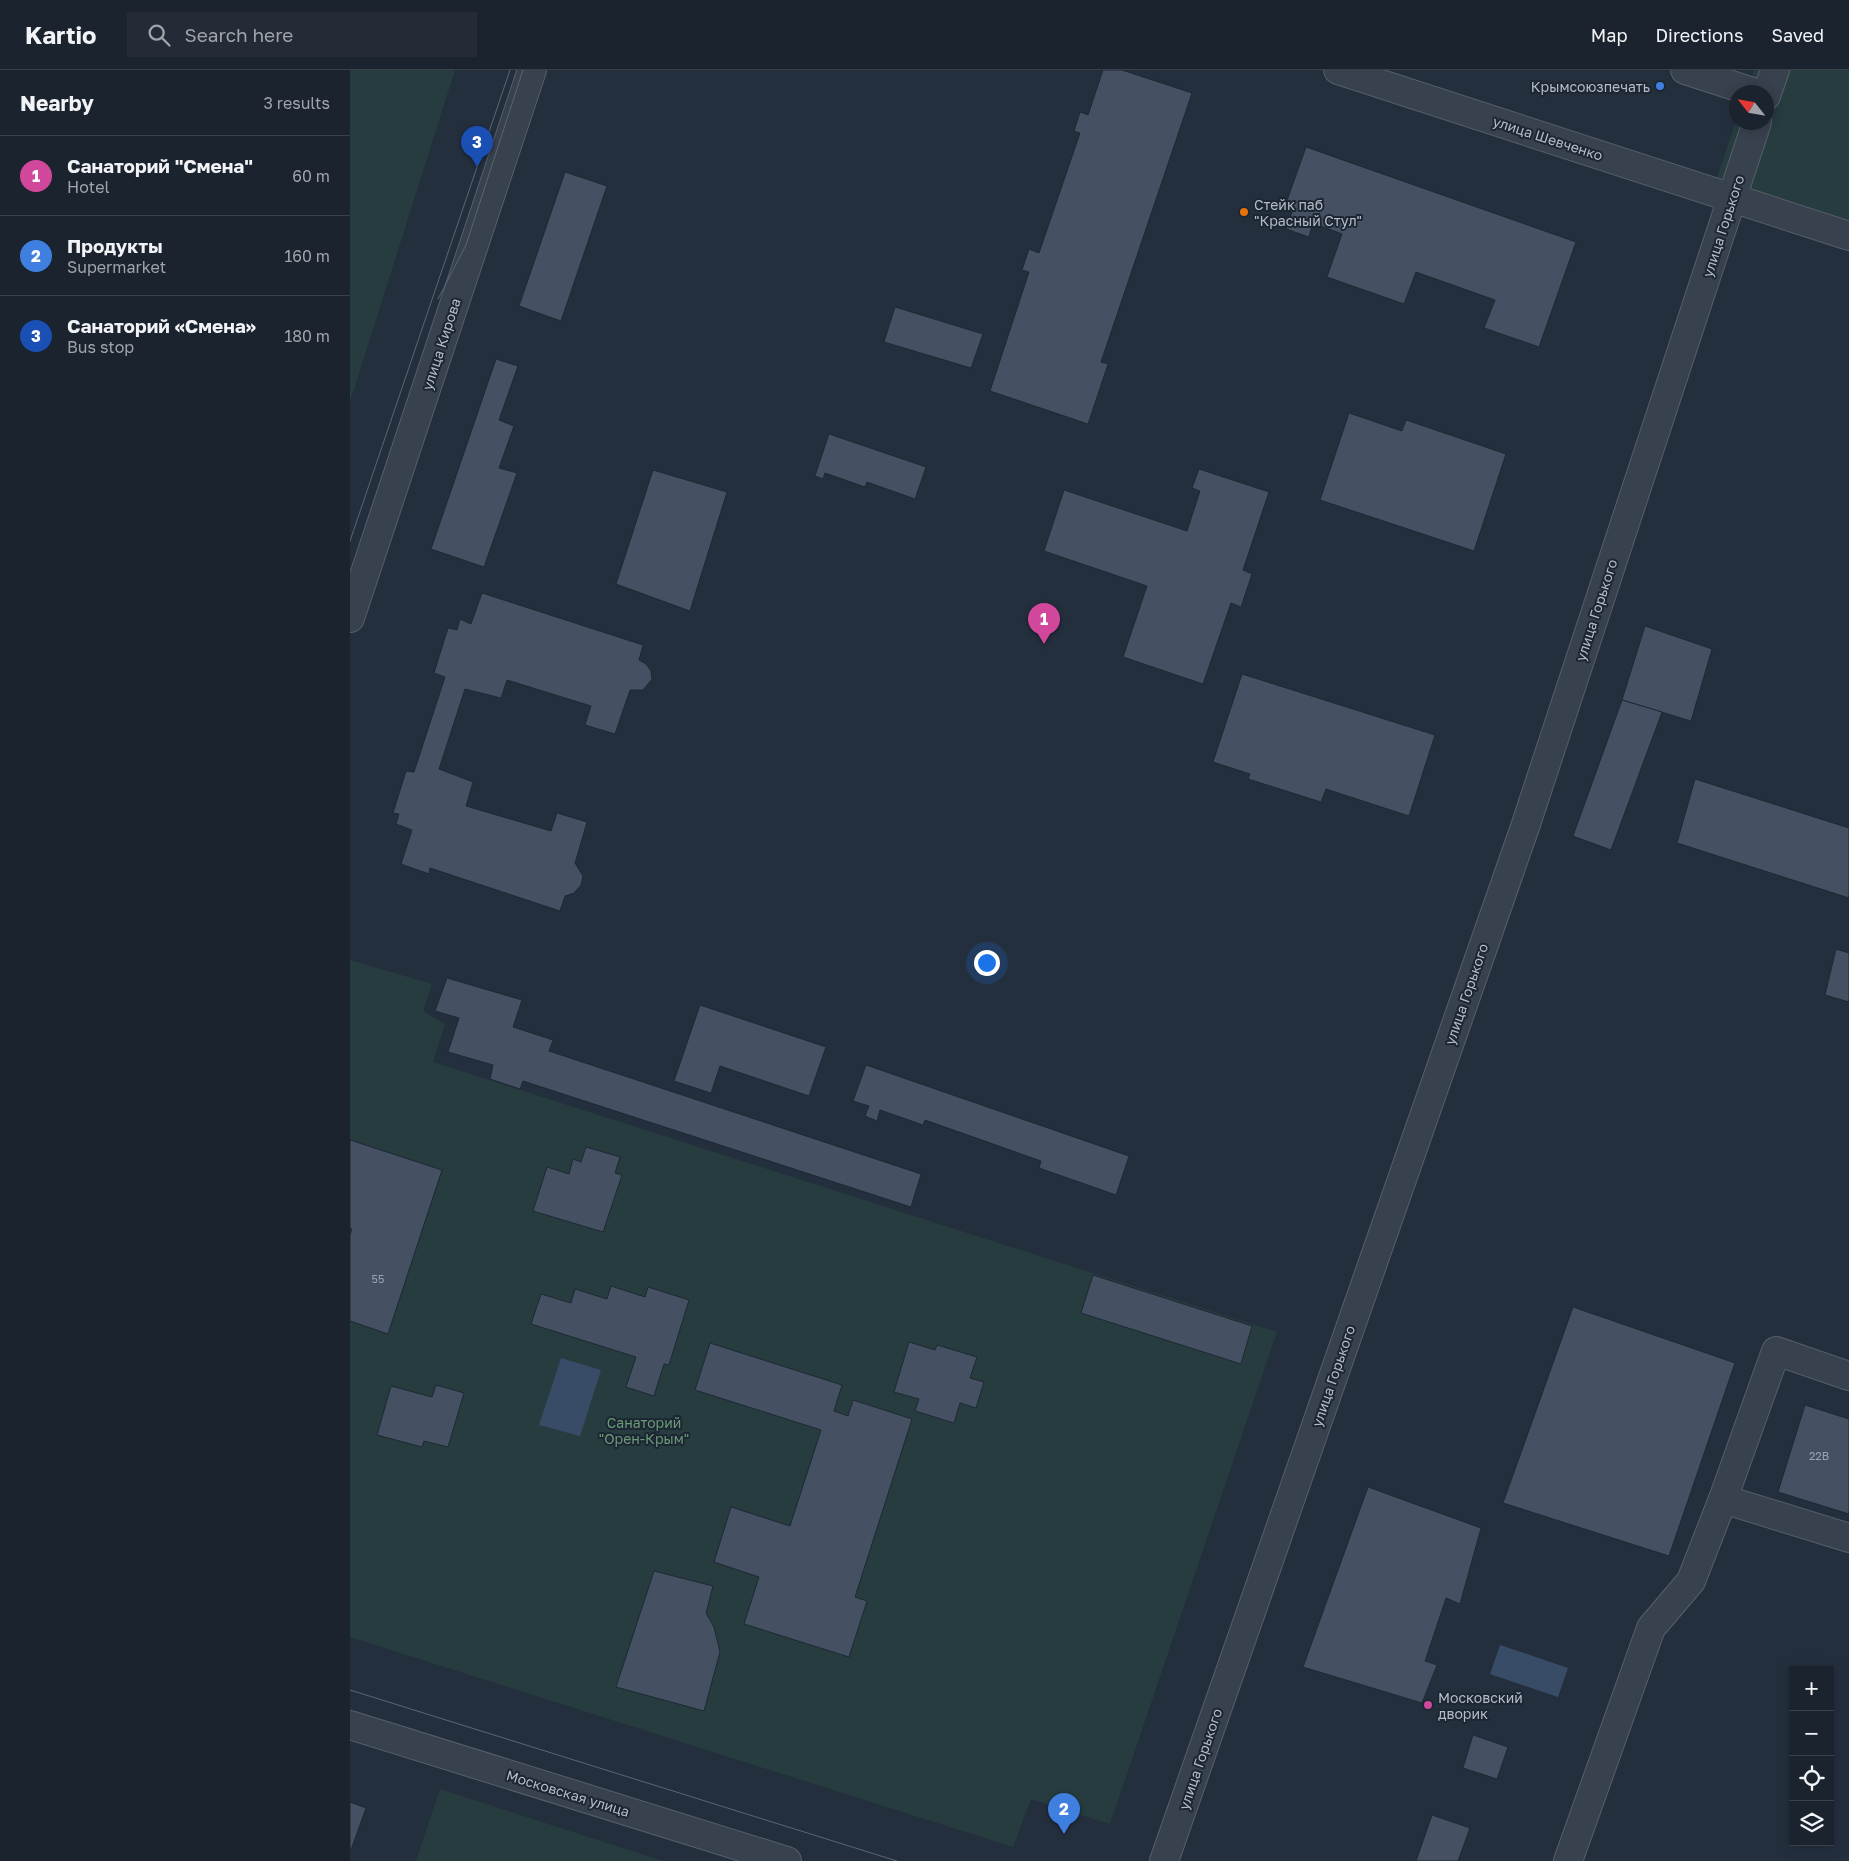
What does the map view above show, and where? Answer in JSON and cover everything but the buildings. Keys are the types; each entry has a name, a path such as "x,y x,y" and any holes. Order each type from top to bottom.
{"street":[{"name":"улица Кирова","path":"350,618 532,70"},
{"name":"улица Шевченко","path":"1338,70 1849,236"},
{"path":"1685,70 1731,85"},
{"path":"1770,85 1775,70"},
{"name":"улица Горького","path":"1164,1861 1745,201 1756,130"},
{"path":"1568,1861 1651,1628 1691,1581 1723,1499 1776,1351 1849,1376"},
{"path":"1723,1499 1849,1538"},
{"name":"Московская улица","path":"350,1725 787,1861"}],"green space":[{"path":"350,70 455,70 350,402"},
{"path":"1754,70 1849,70 1849,232 1715,184 1733,130 1774,130 1774,85 1749,85"},
{"name":"Санаторий \"Орен-Крым\"","path":"350,960 432,984 423,1011 445,1024 433,1062 1277,1332 1110,1824 1031,1799 1013,1847 350,1637"},
{"path":"440,1789 663,1861 416,1861"}],"water":[{"path":"561,1358 601,1370 580,1436 539,1425"},
{"path":"1500,1645 1568,1668 1558,1697 1490,1674"}],"tram line":[{"path":"350,541 510,70"},
{"path":"438,299 466,245 523,70"},
{"path":"350,1690 897,1861"}],"place":[{"name":"Крымсоюзпечать","path":"1660,86"},
{"name":"Санаторий «Смена»","path":"477,167"},
{"name":"Стейк паб \"Красный Стул\"","path":"1244,212"},
{"name":"Санаторий \"Смена\"","path":"1044,644"},
{"name":"Московский дворик","path":"1428,1705"},
{"name":"Продукты","path":"1064,1834"}]}
